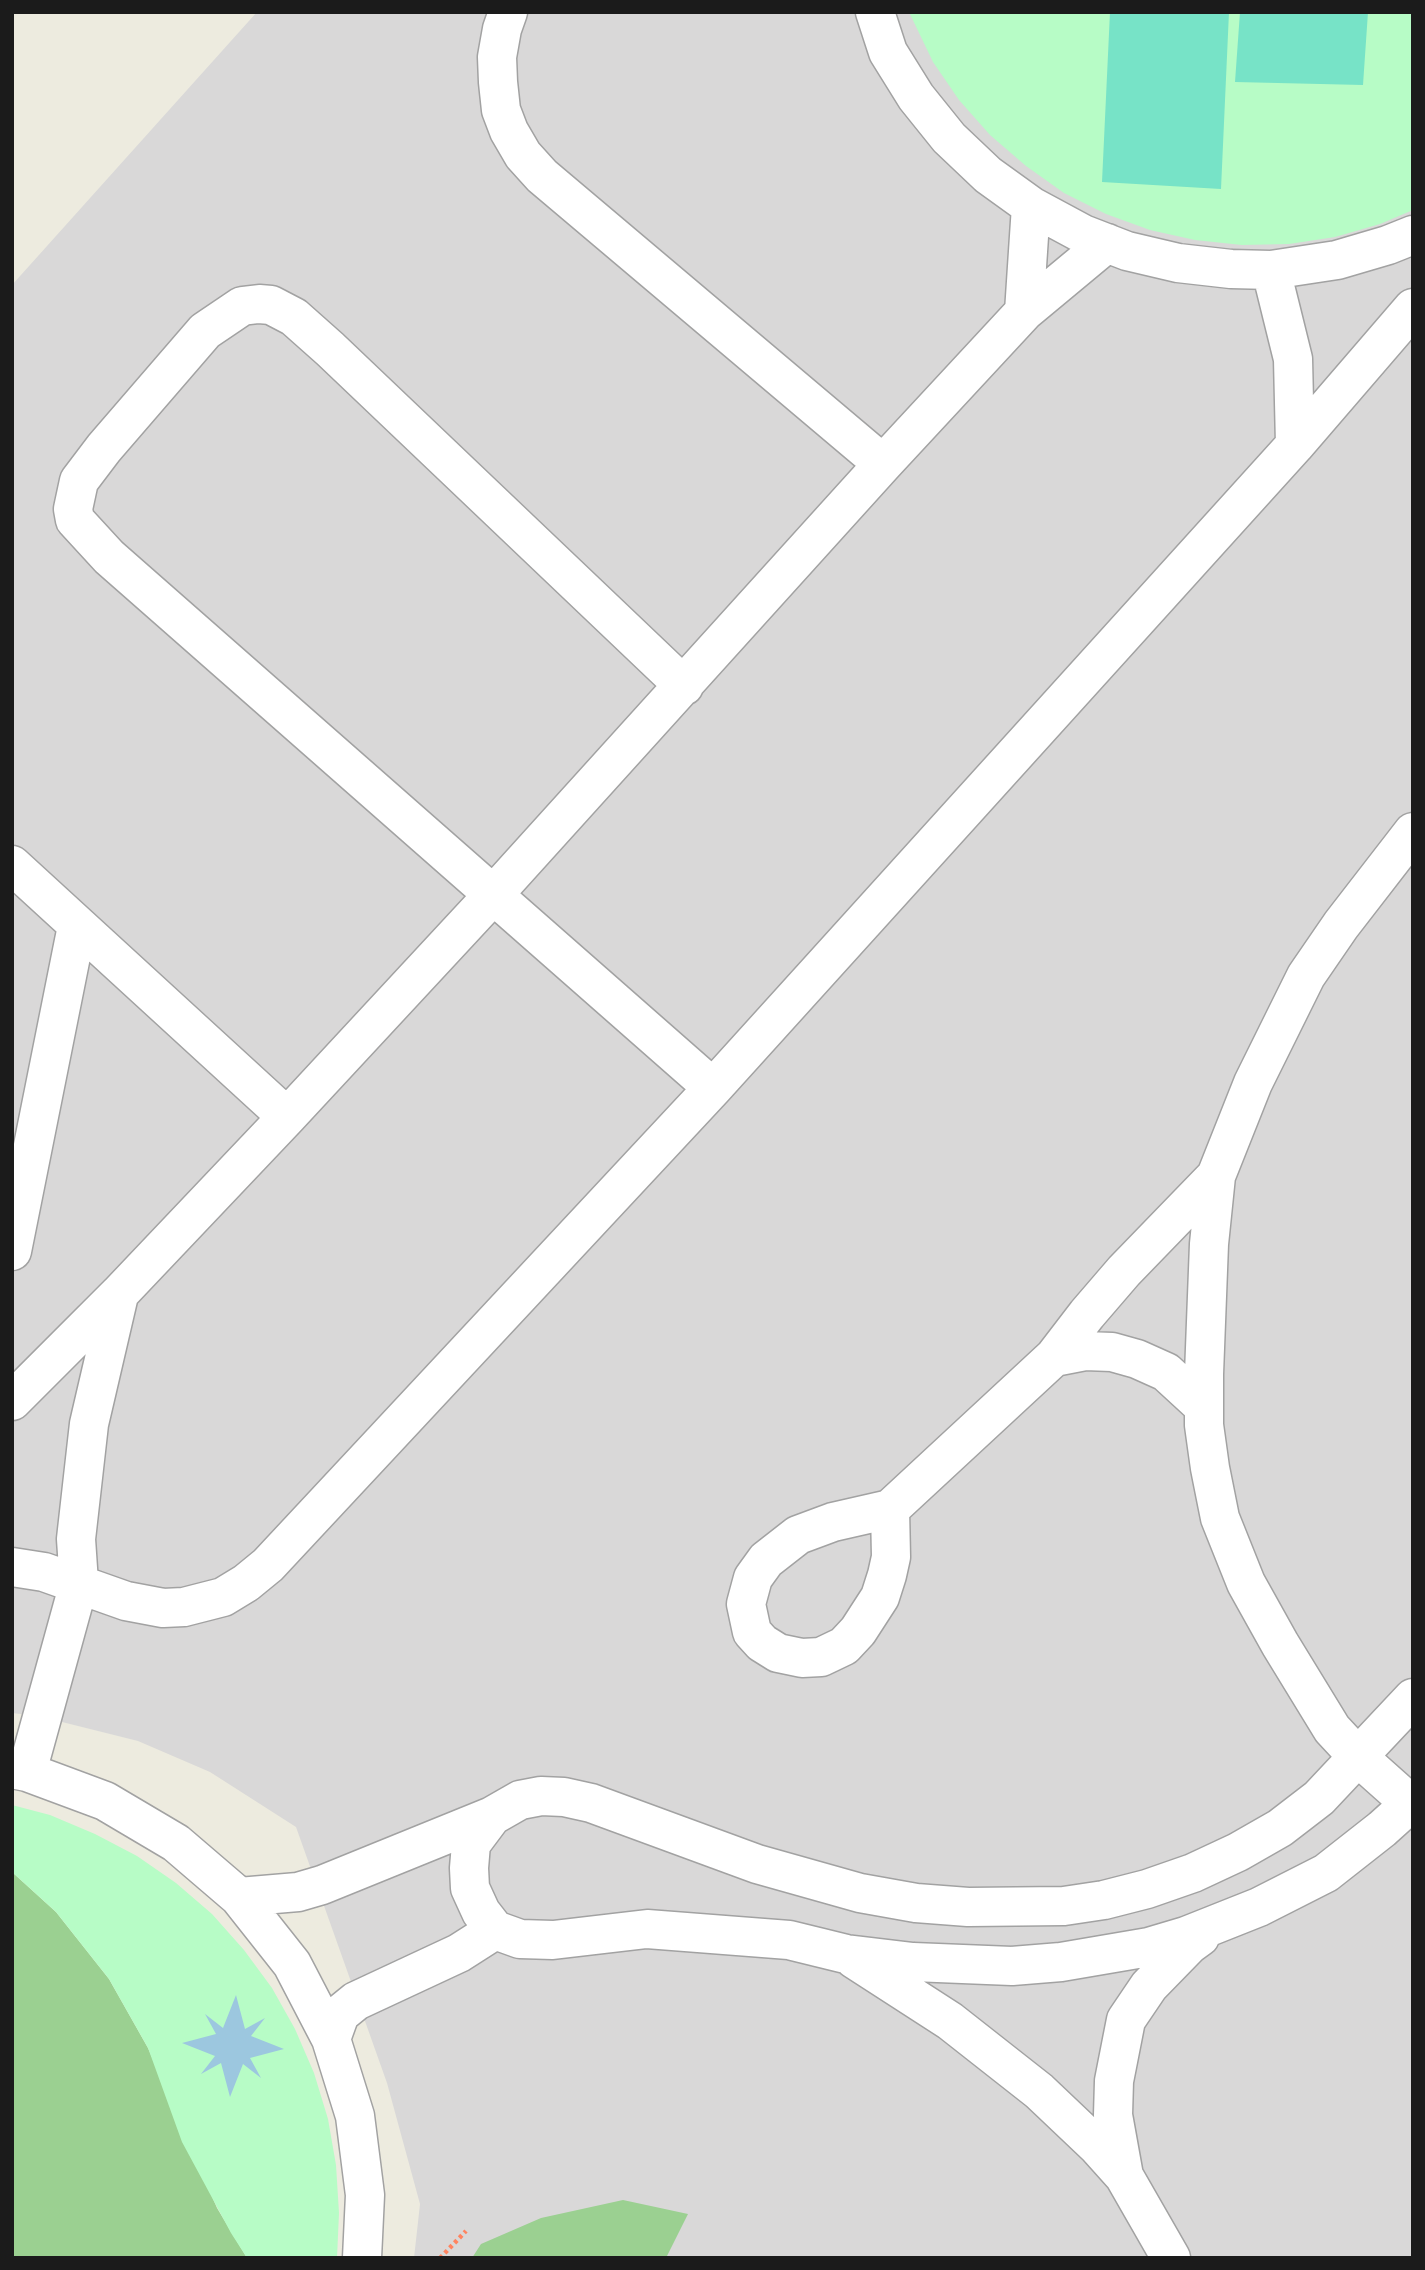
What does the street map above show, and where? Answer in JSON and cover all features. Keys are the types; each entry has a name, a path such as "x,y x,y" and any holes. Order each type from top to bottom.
{"street":[{"path":"508,12 497,58 498,82 501,110 523,155 542,176 883,464"},
{"path":"875,12 888,52 916,97 950,138 988,175 1031,206 1067,227 1127,251 1178,263 1271,270 1337,260 1413,235"},
{"path":"1024,312 1031,206"},
{"path":"12,1401 119,1294 287,1117 1024,312 1107,243"},
{"path":"1271,270 1293,359 1295,445"},
{"path":"684,686 293,317 271,306 251,304 226,315 205,331 104,447 79,481 73,509 75,520 109,557 713,1088"},
{"path":"12,1567 44,1572 125,1601 163,1608 184,1608 223,1597 268,1565 713,1088 1295,445 1413,308"},
{"path":"492,1816 471,1844 470,1888 481,1912 495,1930 520,1939 553,1940 647,1928 789,1940 877,1959 1012,1966 1061,1962 1149,1947 1225,1921 1326,1873 1358,1850 1412,1803 1358,1757 1332,1730 1246,1583 1220,1518 1210,1468 1204,1406 1209,1257 1216,1176 1262,1062 1306,976 1341,925 1413,832"},
{"path":"12,866 287,1117"},
{"path":"12,1251 77,926"},
{"path":"890,1509 1054,1357 1124,1271 1216,1176"},
{"path":"119,1294 89,1424 76,1539 79,1583 20,1770 105,1801 176,1843 239,1898 292,1964 331,2039 355,2116 365,2195 362,2258"},
{"path":"1054,1357 1085,1351 1112,1352 1137,1359 1166,1372 1204,1406"},
{"path":"239,1898 298,1892 322,1885 492,1816 520,1800 541,1796 564,1797 591,1803 757,1864 860,1893 916,1903 968,1907 1064,1906 1104,1900 1193,1873 1280,1828 1319,1798 1413,1698"},
{"path":"1124,2176 1113,2115 1114,2081 1126,2020 1149,1986 1174,1959 1189,1945 1225,1921"},
{"path":"331,2039 342,2011 356,2001 459,1953 495,1930"},
{"path":"846,1954 950,2021 1039,2091 1098,2147 1124,2176 1171,2258"}],"path":[{"path":"440,2258 466,2231"}],"shaded area":[{"path":"257,12 1413,12 1413,2258 414,2258 420,2204 387,2083 296,1827 210,1772 138,1741 38,1716 12,1713 12,285"}],"green space":[{"path":"909,12 1413,12 1413,210 1380,224 1335,237 1289,244 1242,245 1195,240 1150,230 1106,214 1064,193 1026,166 990,135 959,100 933,62"},
{"path":"1110,12 1229,12 1221,189 1102,182"},
{"path":"1240,12 1368,12 1363,85 1235,82"},
{"path":"12,1805 50,1815 95,1834 137,1856 176,1883 212,1914 244,1950 272,1988 295,2029 314,2073 328,2119 336,2165 339,2213 337,2258 247,2258 182,2142 148,2048 109,1979 56,1912 12,1872"},
{"path":"12,1872 56,1912 109,1979 148,2048 217,2208 247,2258 12,2258"},
{"path":"623,2200 688,2214 666,2258 472,2258 481,2244 541,2218"}],"water":[{"path":"236,1995 245,2029 265,2018 251,2036 284,2049 250,2058 261,2078 243,2064 230,2097 221,2063 201,2074 215,2056 182,2043 216,2034 205,2014 223,2028"}]}
